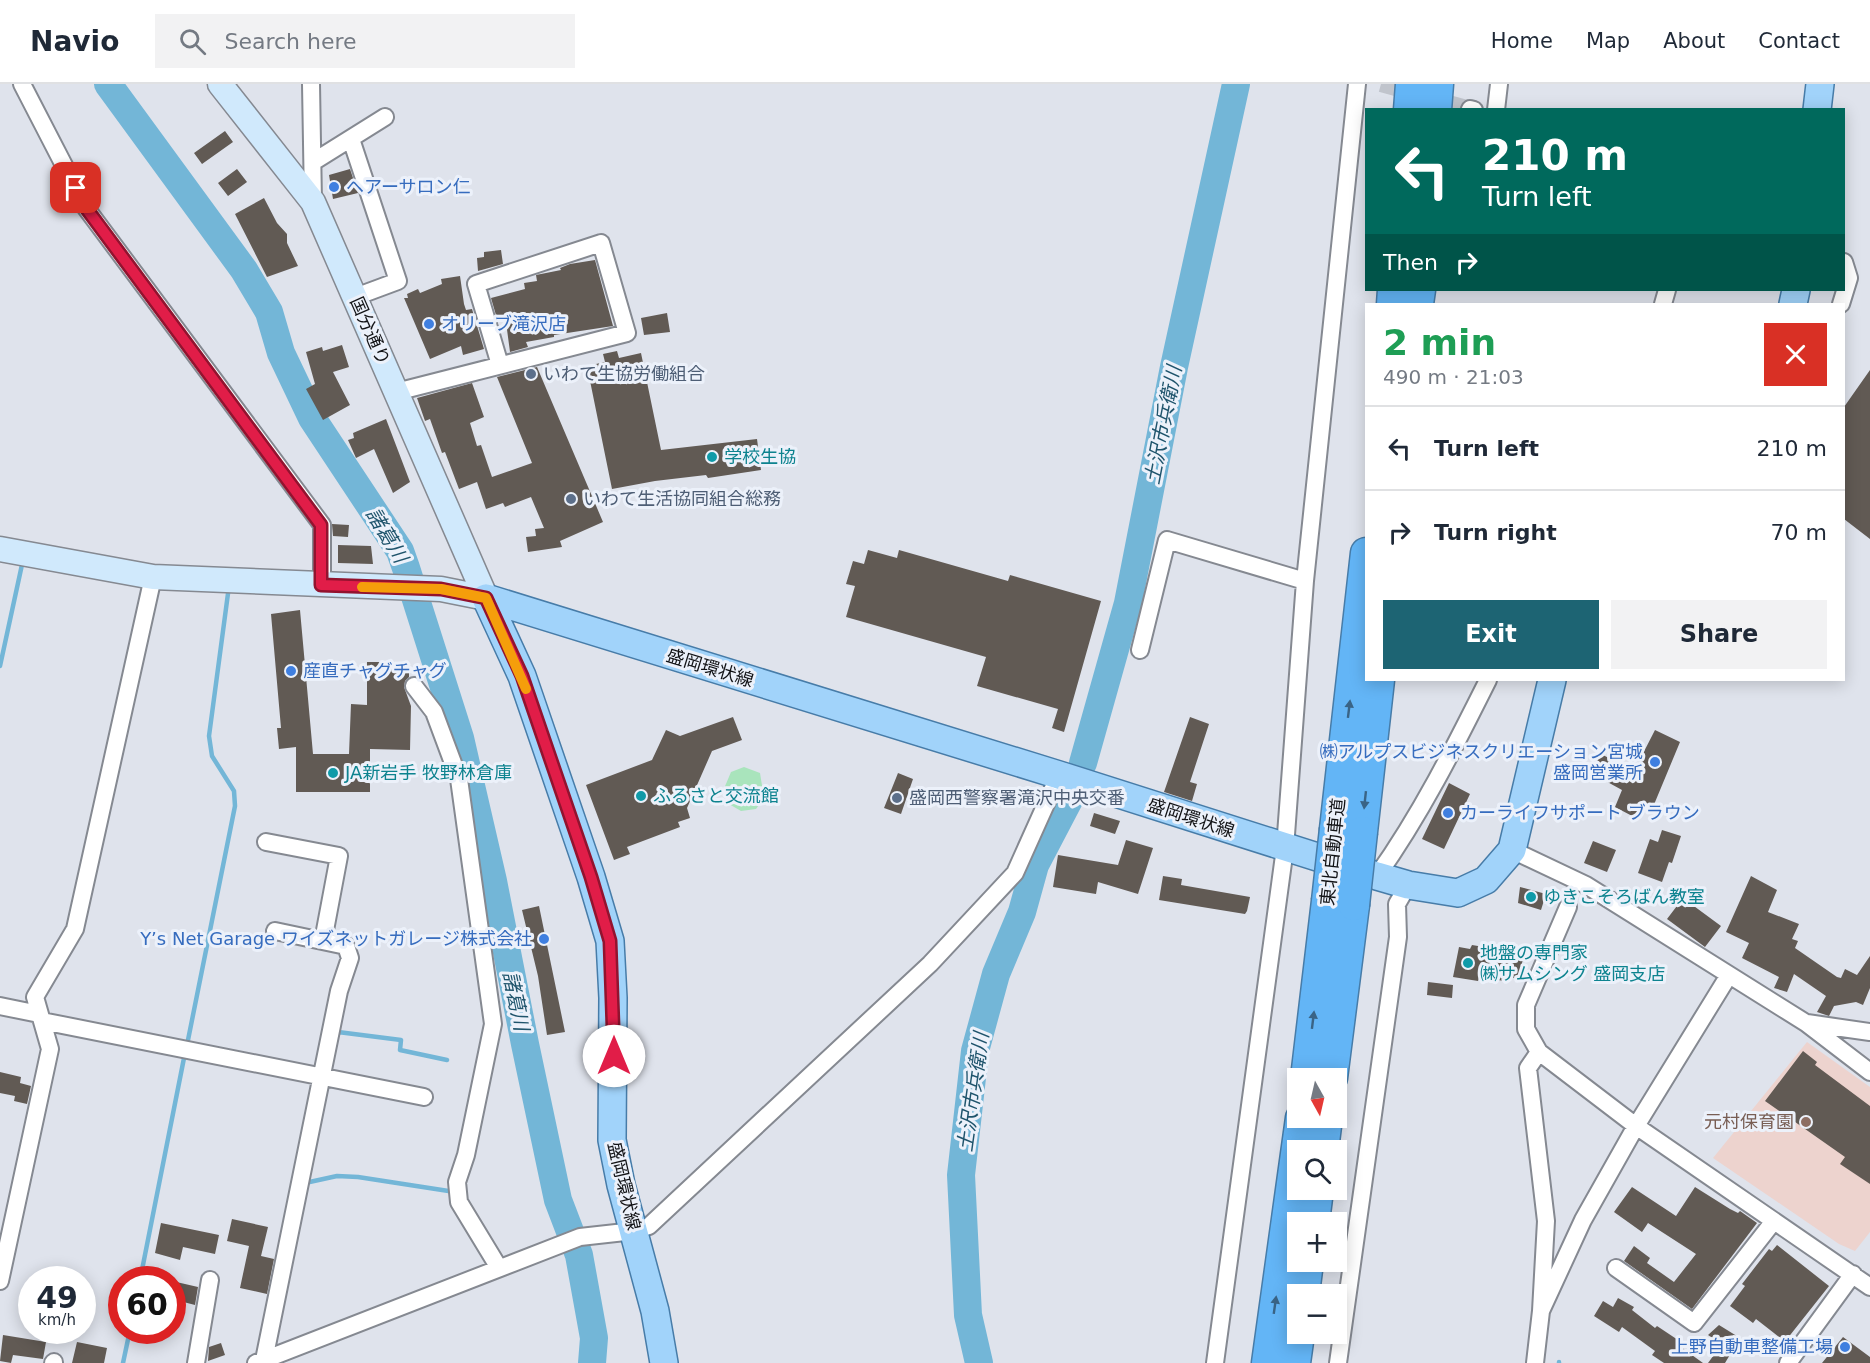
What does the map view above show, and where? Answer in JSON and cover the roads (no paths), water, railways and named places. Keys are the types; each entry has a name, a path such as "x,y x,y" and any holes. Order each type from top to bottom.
{"highway":[{"path":"1409,108 1411,84"},
{"path":"1436,108 1438,84"},
{"name":"東北自動車道","path":"1333,1068 1341,903 1348,831 1365,568"},
{"name":"東北自動車道","path":"1348,831 1379,681"},
{"name":"東北自動車道","path":"1307,1068 1341,903"},
{"path":"1267,1363 1300,1128"},
{"path":"1294,1363 1297,1344"}],"main road":[{"path":"1817,108 1820,84"},
{"name":"盛岡環状線","path":"486,598 1377,876 1408,885 1458,893 1486,880 1512,850 1552,681"},
{"name":"盛岡環状線","path":"486,598 522,676 591,877 610,941 613,998 612,1140 655,1311 664,1363"}],"street":[{"path":"22,84 86,208 321,525 321,585"},
{"name":"国分通り","path":"220,84 313,202 486,598"},
{"path":"311,84 313,202"},
{"path":"1215,1363 1285,848 1305,581 1357,84"},
{"path":"1496,108 1499,84"},
{"path":"313,162 385,117"},
{"path":"351,139 398,281 355,297"},
{"path":"396,392 627,333 601,243 476,284 500,365"},
{"path":"1845,265 1849,278 1845,291"},
{"path":"1140,650 1167,540 1305,581"},
{"path":"0,549 153,577 441,589 486,598"},
{"path":"0,1281 6,1227 50,1050 34,997 75,928 153,577"},
{"path":"1377,876 1403,839 1431,792 1487,681"},
{"path":"414,686 434,712 459,779 493,1024 466,1155 457,1182 459,1202 499,1268"},
{"path":"260,1361 580,1237 634,1231 649,1226 930,964 1015,873 1059,775"},
{"path":"266,842 339,856 323,941"},
{"path":"1512,850 1586,885 1806,1023 1870,1072"},
{"path":"1338,1363 1398,937 1397,904 1408,885"},
{"path":"1568,907 1549,970 1526,1005 1526,1029 1539,1052 1636,1126 1870,1287"},
{"path":"260,1361 326,1078 339,991 350,958 346,946 275,931"},
{"path":"1541,1311 1583,1220 1636,1126 1730,975"},
{"path":"0,1006 40,1018 186,1050 424,1097"},
{"path":"1806,1023 1870,1032"},
{"path":"1535,1363 1541,1311 1546,1221 1528,1068 1539,1052"},
{"path":"1616,1268 1694,1323 1774,1221"},
{"path":"1788,1363 1853,1274"},
{"path":"196,1363 210,1280"}],"waterway":[{"name":"諸葛川","path":"108,84 244,270 269,312 281,353 312,418 400,551 460,738 493,881 558,1200 579,1255 594,1338 592,1363"},
{"name":"土沢市兵衛川","path":"1083,763 1128,603 1174,367 1236,84"},
{"path":"0,666 23,560"},
{"path":"187,1045 235,806 234,791 212,756 209,736 229,586"},
{"name":"土沢市兵衛川","path":"979,1363 968,1315 961,1175 975,1051 996,974 1022,912 1035,865 1069,800"},
{"path":"338,1034 338,1032 401,1040 400,1050 447,1060"},
{"path":"143,1266 185,1053"},
{"path":"305,1183 337,1176 358,1177 455,1192"},
{"path":"123,1363 127,1344"}],"tunnel":[{"path":"1381,84 1466,108"}],"place":[{"name":"ヘアーサロン仁","path":"334,187"},
{"name":"オリーブ滝沢店","path":"429,324"},
{"name":"いわて生協労働組合","path":"531,374"},
{"name":"学校生協","path":"712,457"},
{"name":"いわて生活協同組合総務","path":"571,499"},
{"name":"産直チャグチャグ","path":"291,671"},
{"name":"㈱アルプスビジネスクリエーション宮城 盛岡営業所","path":"1655,762"},
{"name":"JA新岩手 牧野林倉庫","path":"333,773"},
{"name":"ふるさと交流館","path":"641,796"},
{"name":"盛岡西警察署滝沢中央交番","path":"897,798"},
{"name":"カーライフサポート ブラウン","path":"1448,813"},
{"name":"ゆきこそろばん教室","path":"1531,897"},
{"name":"Y’s Net Garage ワイズネットガレージ株式会社","path":"544,939"},
{"name":"地盤の専門家 ㈱サムシング 盛岡支店","path":"1468,963"},
{"name":"元村保育園","path":"1806,1122"},
{"name":"上野自動車整備工場","path":"1845,1347"}]}
